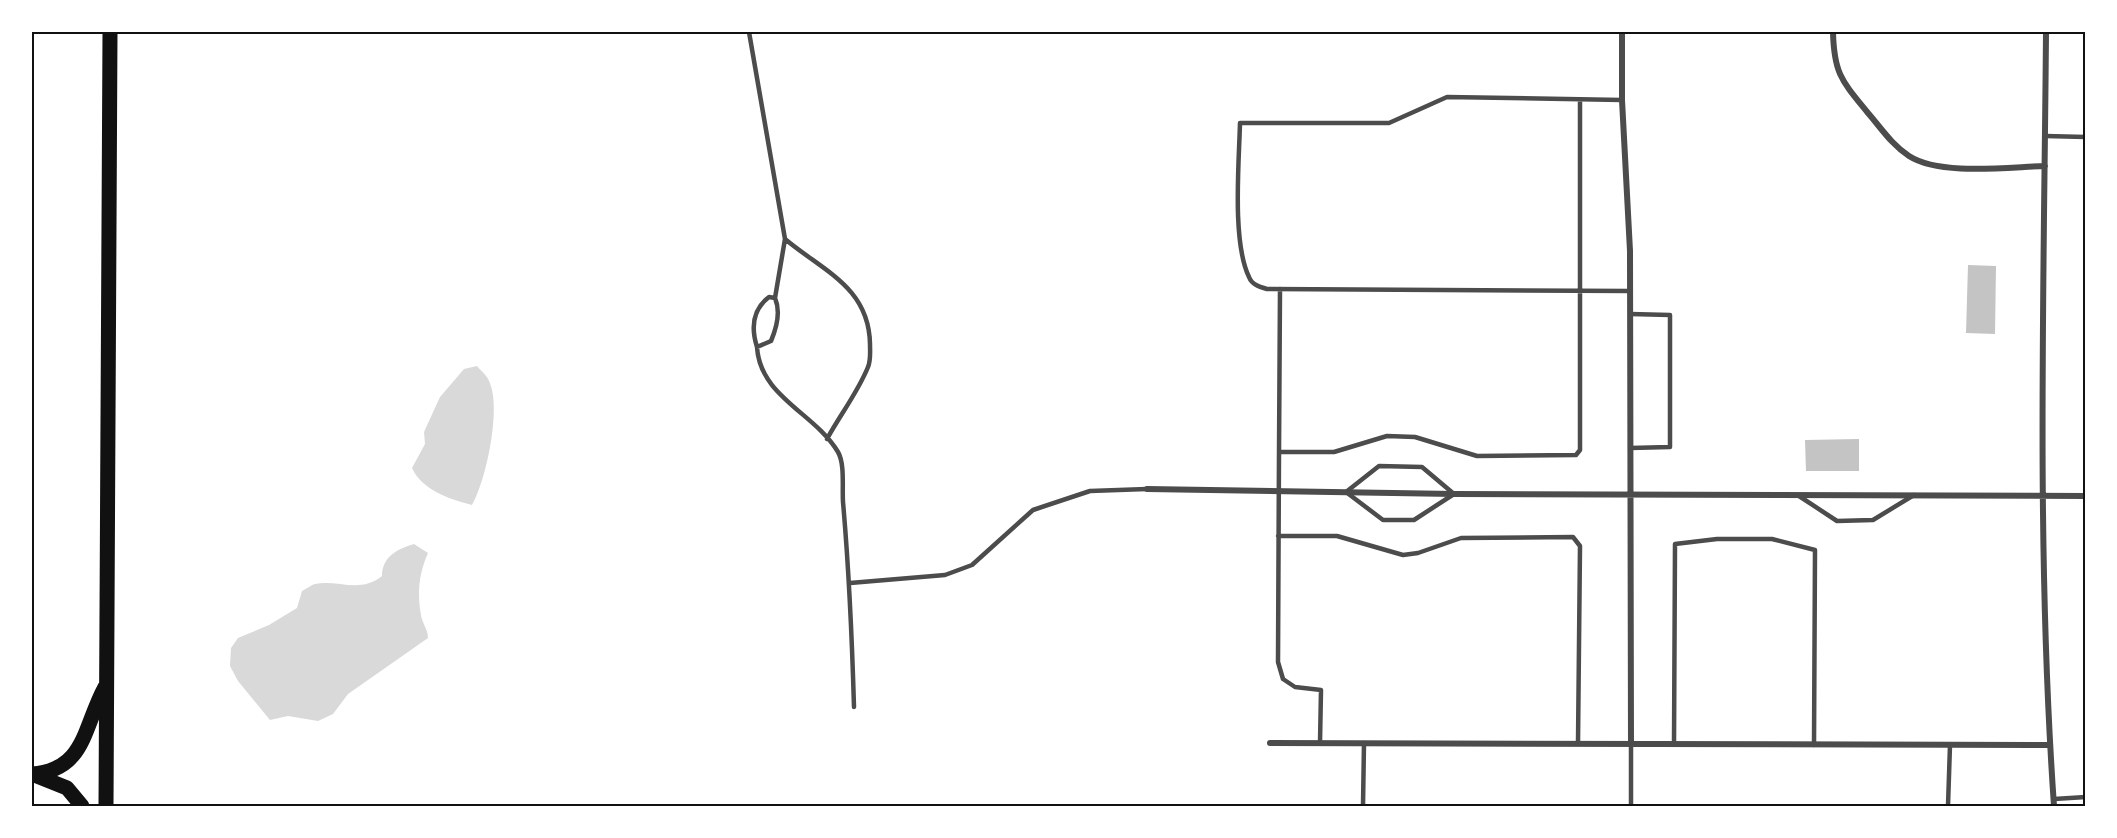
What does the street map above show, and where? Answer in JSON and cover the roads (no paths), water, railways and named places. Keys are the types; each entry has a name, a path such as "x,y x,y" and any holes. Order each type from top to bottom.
{"main road":[{"path":"106,807 110,32"},
{"path":"32,774 52,772 65,765 77,752 106,684"},
{"path":"32,774 67,788 82,807"}],"street":[{"path":"1622,32 1622,100 1630,251 1631,743"},
{"path":"1833,32 1837,73 1896,146 1910,157 1928,165 1965,168 2045,166"},
{"path":"2046,32 2044,496 2050,744 2054,803"},
{"path":"1147,489 1454,494 2085,496"},
{"path":"1270,742 2050,744"}],"lane":[{"path":"750,32 785,239 775,298 778,307 776,329 771,340 757,347"},
{"path":"1622,100 1447,97 1389,123 1240,123 1238,230 1249,277 1257,286 1280,289 1630,291"},
{"path":"1278,452 1334,452 1387,436 1415,437 1477,456 1576,455 1580,450 1580,100"},
{"path":"2045,136 2085,137"},
{"path":"785,239 835,275 855,295 866,314 870,334 870,363 827,439"},
{"path":"1280,289 1278,662 1283,679 1295,687 1321,690 1320,743"},
{"path":"775,298 769,297 759,304 753,319 753,335 762,373 839,454 850,583 854,707"},
{"path":"1630,314 1670,315 1670,447 1630,448"},
{"path":"1379,466 1422,467 1454,494 1414,520 1383,520 1346,492 1379,466"},
{"path":"850,583 945,575 972,565 1033,510 1090,491 1147,489"},
{"path":"1797,495 1837,521 1873,520 1915,495"},
{"path":"1278,536 1337,536 1402,555 1418,553 1461,538 1573,537 1580,546 1578,743"},
{"path":"1674,744 1674,544 1717,539 1772,539 1815,550 1814,745"},
{"path":"1363,807 1364,743"},
{"path":"1631,743 1631,807"},
{"path":"1948,807 1950,745"},
{"path":"2054,803 2085,797"}]}
